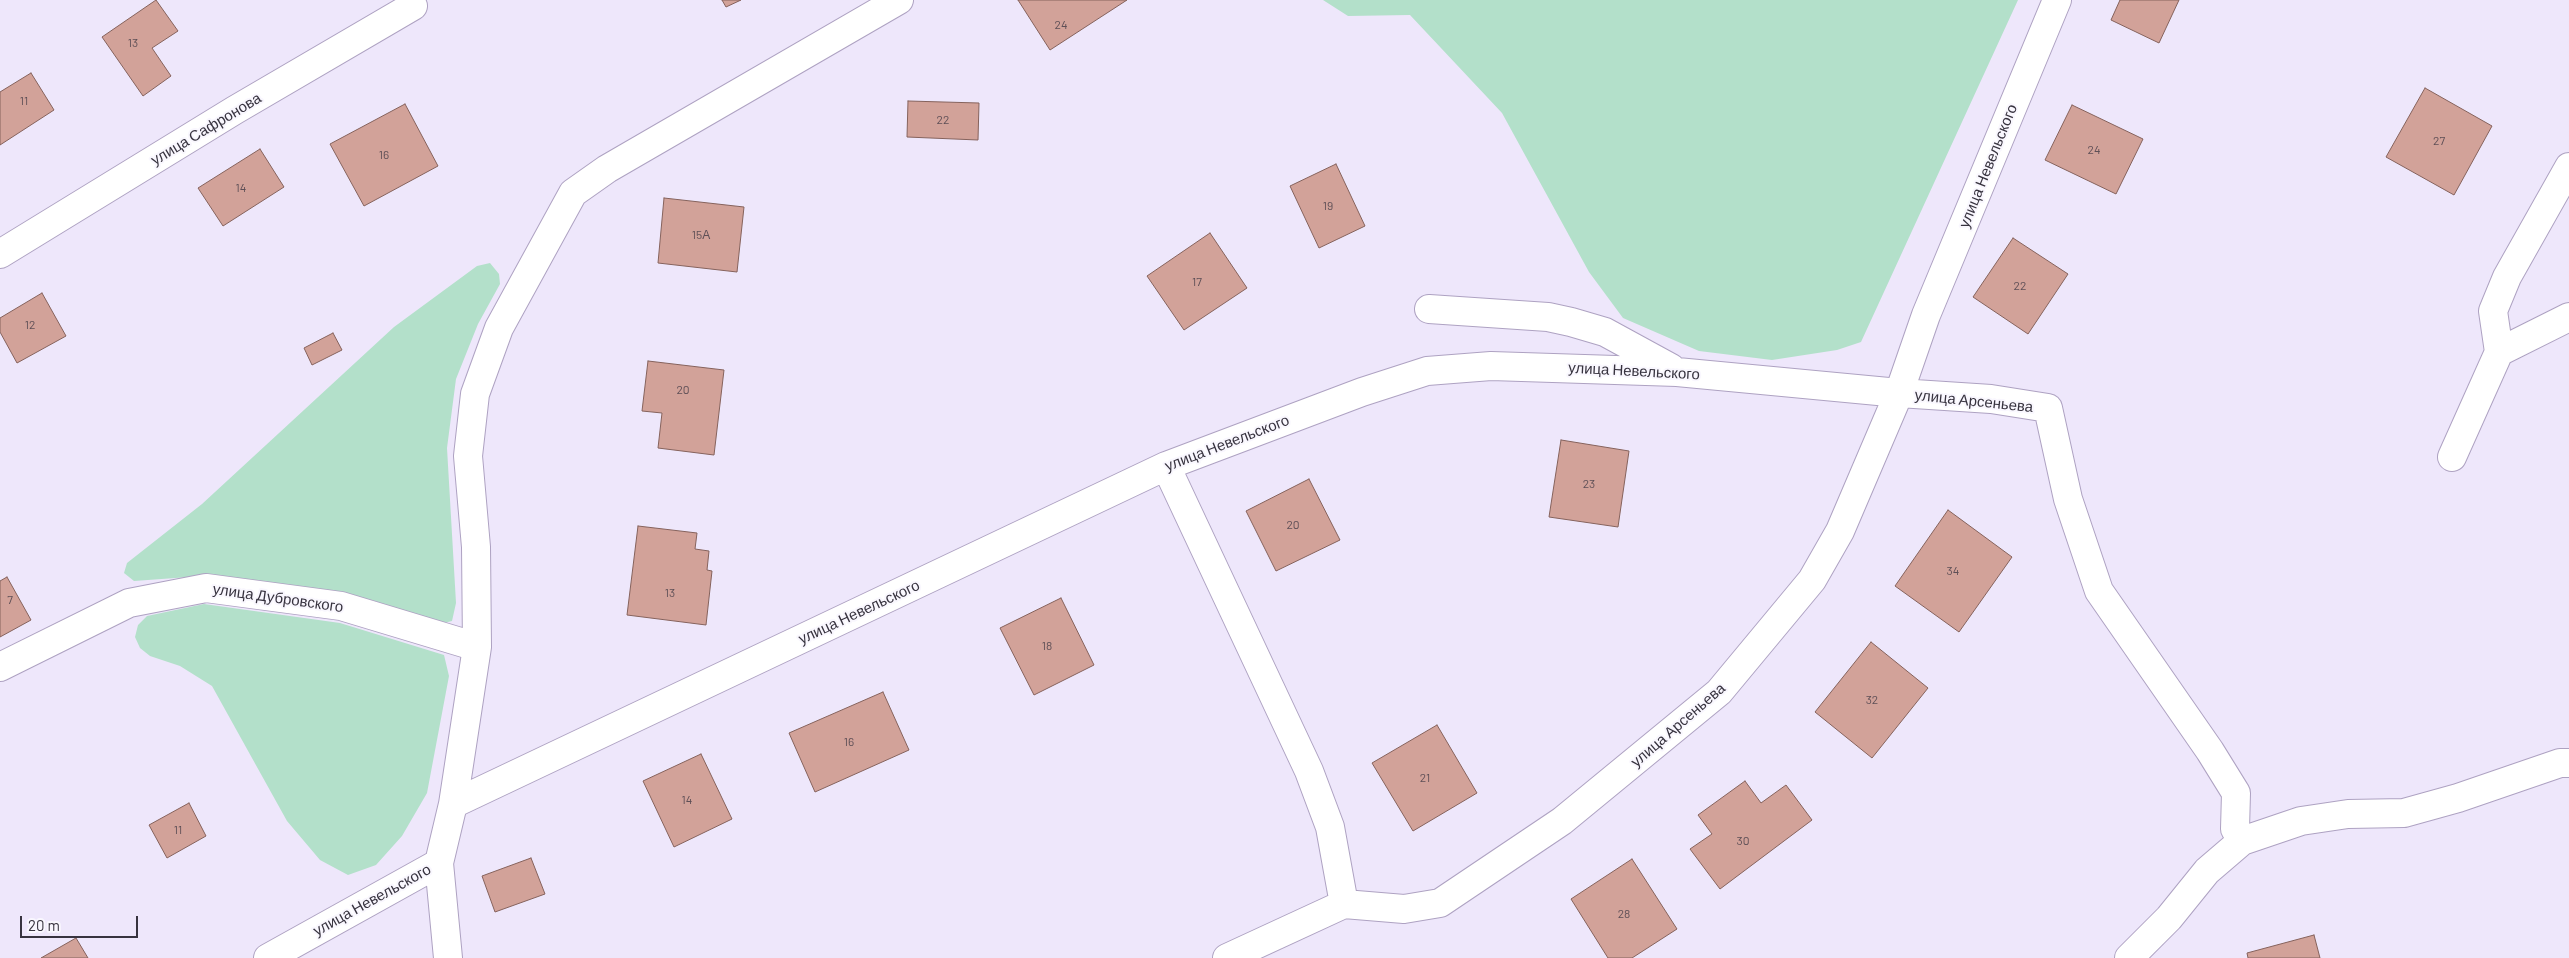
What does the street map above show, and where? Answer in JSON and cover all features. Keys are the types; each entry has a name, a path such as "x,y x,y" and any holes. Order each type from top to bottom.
{"street":[{"path":"453,804 476,647 476,547 468,456 475,394 499,328 572,193 607,169 899,0"},
{"name":"улица Невельского","path":"268,958 439,863 453,804 1166,466 1362,392 1426,372 1491,366 1677,372 1899,393 1926,315 2057,0"},
{"name":"улица Сафронова","path":"0,254 235,110 413,6"},
{"path":"2452,458 2499,352 2493,311 2507,277 2569,167"},
{"path":"1429,309 1548,317 1571,322 1605,332 1677,372"},
{"path":"2499,352 2569,318"},
{"name":"улица Арсеньева","path":"1227,958 1344,904 1404,909 1440,903 1562,821 1719,692 1812,580 1840,532 1899,393 1991,399 2048,408 2068,499 2099,592 2210,751 2236,793 2235,829 2242,841"},
{"path":"1166,466 1309,771 1330,827 1344,904"},
{"name":"улица Дубровского","path":"0,667 129,603 206,588 340,606 476,647"},
{"path":"2129,958 2169,918 2207,871 2242,841 2301,821 2348,814 2404,813 2458,798 2560,763 2569,763"},
{"path":"439,863 448,958"}],"green space":[{"path":"1323,0 2018,0 1861,342 1837,350 1772,360 1699,351 1623,318 1589,272 1502,113 1410,15 1348,16"},
{"path":"490,263 499,274 500,284 478,324 456,379 447,448 456,603 452,621 444,623 374,601 341,593 203,576 134,581 124,573 127,563 202,504 394,327 477,266"},
{"path":"204,604 340,623 444,655 449,676 427,793 402,836 376,865 348,875 320,860 287,821 212,686 180,666 150,656 140,648 135,637 138,625 147,616"}],"building":[{"path":"156,0 178,31 152,48 171,76 143,96 102,37"},
{"path":"722,0 741,0 726,7"},
{"path":"1018,0 1127,0 1050,50"},
{"path":"2120,0 2179,0 2159,43 2111,20"},
{"path":"31,73 54,110 0,145 0,92"},
{"path":"2425,88 2492,126 2454,195 2386,157"},
{"path":"908,101 979,103 978,140 907,137"},
{"path":"405,104 438,166 364,206 330,144"},
{"path":"2072,105 2143,139 2116,194 2045,160"},
{"path":"260,149 284,187 223,226 198,188"},
{"path":"1336,164 1365,226 1319,248 1290,186"},
{"path":"664,198 744,207 737,272 658,263"},
{"path":"1210,233 1247,288 1184,330 1147,276"},
{"path":"2013,238 2068,274 2028,334 1973,297"},
{"path":"42,293 66,336 17,363 0,332 0,318"},
{"path":"333,333 342,350 312,365 304,348"},
{"path":"648,361 724,370 714,455 658,448 662,413 642,411"},
{"path":"1561,440 1629,451 1618,527 1549,517"},
{"path":"1309,479 1340,540 1276,571 1246,511"},
{"path":"1948,510 2012,557 1959,632 1895,586"},
{"path":"638,526 697,533 695,549 709,551 707,570 712,571 706,625 627,615"},
{"path":"7,577 31,620 0,637 0,581"},
{"path":"1061,598 1094,665 1034,695 1000,628"},
{"path":"1871,642 1928,688 1872,758 1815,712"},
{"path":"883,692 909,750 815,792 789,733"},
{"path":"1437,725 1477,793 1413,831 1372,763"},
{"path":"701,754 732,819 674,847 643,781"},
{"path":"1745,781 1761,803 1786,785 1812,820 1720,889 1690,849 1712,834 1698,815"},
{"path":"189,803 206,836 167,858 149,825"},
{"path":"531,858 545,894 495,912 482,876"},
{"path":"1632,859 1677,929 1632,958 1608,958 1571,899"},
{"path":"2314,935 2320,958 2248,958 2247,953"},
{"path":"76,938 88,958 41,958"}]}
